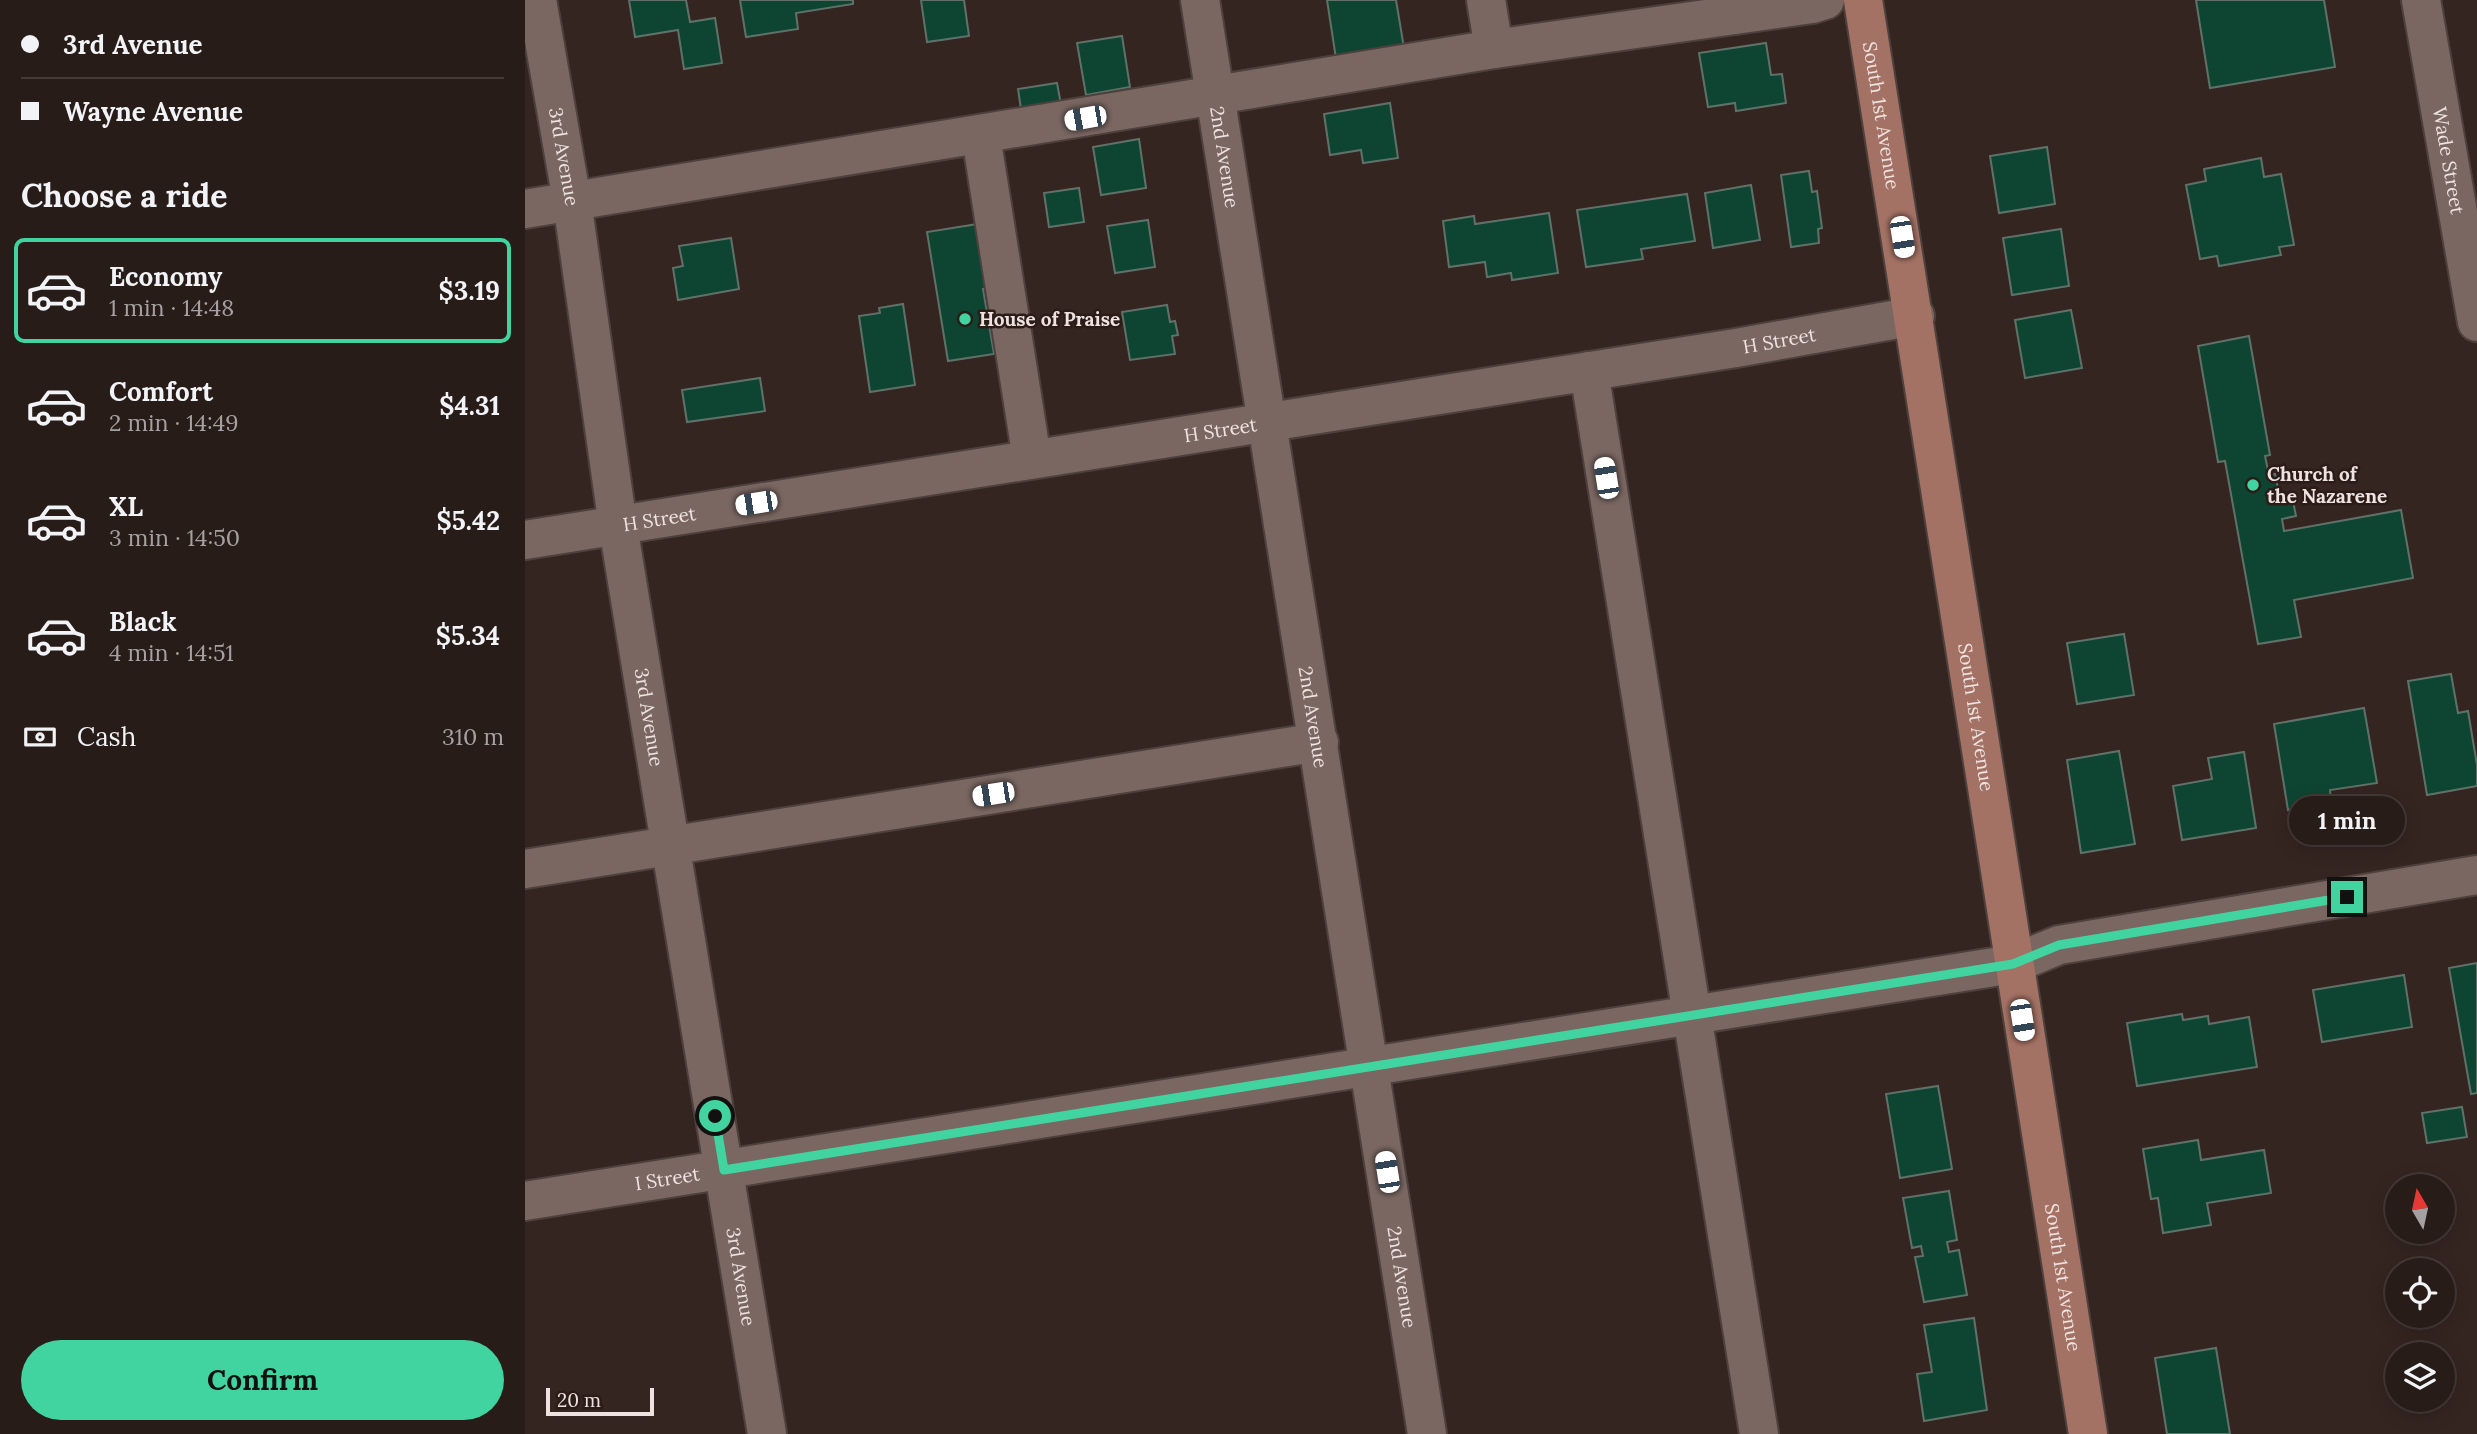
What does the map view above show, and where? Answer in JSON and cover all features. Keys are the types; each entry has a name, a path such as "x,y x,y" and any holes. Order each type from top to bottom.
{"main road":[{"name":"South 1st Avenue","path":"1863,0 1915,316 2013,964 2088,1434"}],"street":[{"name":"3rd Avenue","path":"537,0 572,201 618,526 767,1434"},
{"name":"2nd Avenue","path":"1201,0 1427,1434"},
{"path":"1486,0 1494,50"},
{"path":"525,209 1494,50 1825,0"},
{"name":"Wade Street","path":"2421,0 2476,307"},
{"path":"981,136 1032,459"},
{"name":"H Street","path":"525,540 1589,371 1915,316"},
{"path":"1589,371 1759,1434"},
{"path":"525,869 1319,742"},
{"name":"I Street","path":"525,1201 2013,964 2059,945 2477,875"}],"building":[{"path":"629,0 686,0 690,22 715,18 722,63 684,69 678,30 635,37"},
{"path":"740,0 853,0 853,4 796,13 798,29 746,37"},
{"path":"921,0 964,0 969,36 927,42"},
{"path":"1327,0 1396,0 1405,54 1337,65"},
{"path":"2196,0 2324,0 2335,67 2210,88"},
{"path":"1122,36 1130,87 1086,95 1077,43"},
{"path":"1766,43 1771,75 1782,74 1786,103 1736,111 1735,103 1708,107 1699,53"},
{"path":"1057,83 1062,110 1022,116 1018,89"},
{"path":"1390,103 1398,158 1363,163 1361,150 1330,155 1324,114"},
{"path":"1139,139 1146,188 1101,195 1093,147"},
{"path":"2047,147 2055,204 1999,213 1990,156"},
{"path":"2261,158 2264,177 2281,174 2294,245 2279,247 2281,255 2219,266 2217,256 2200,259 2186,185 2206,181 2204,169"},
{"path":"1809,171 1812,192 1817,191 1822,228 1818,229 1819,243 1791,247 1781,175"},
{"path":"1751,185 1760,240 1713,248 1705,193"},
{"path":"1079,188 1084,222 1049,227 1044,193"},
{"path":"1687,194 1695,241 1641,249 1643,259 1586,267 1577,210"},
{"path":"1549,213 1558,273 1512,280 1511,273 1487,277 1485,262 1449,267 1443,221 1474,216 1475,224"},
{"path":"1148,220 1155,267 1115,273 1107,226"},
{"path":"984,223 994,288 983,289 994,354 948,361 927,232"},
{"path":"2061,229 2069,286 2012,295 2003,238"},
{"path":"731,238 739,289 678,300 673,268 683,266 679,246"},
{"path":"903,304 915,385 870,392 859,316 880,313 879,308"},
{"path":"1167,305 1170,322 1175,321 1178,335 1172,336 1175,354 1130,360 1122,312"},
{"path":"2071,310 2082,368 2025,378 2015,320"},
{"name":"Church of the Nazarene","path":"2249,336 2270,455 2265,456 2269,475 2275,474 2280,498 2292,496 2296,516 2282,519 2284,531 2401,510 2413,578 2294,600 2301,637 2258,644 2225,461 2218,462 2198,346"},
{"path":"760,378 765,411 687,422 682,390"},
{"path":"2124,634 2134,695 2077,704 2067,643"},
{"path":"2451,674 2458,713 2468,711 2477,765 2477,786 2427,795 2408,681"},
{"path":"2364,708 2377,783 2330,790 2331,802 2288,810 2274,724"},
{"path":"2119,751 2135,844 2081,853 2067,760"},
{"path":"2244,752 2256,828 2182,840 2173,786 2212,779 2208,758"},
{"path":"2477,963 2477,1093 2471,1094 2449,968"},
{"path":"2404,975 2412,1027 2322,1042 2313,990"},
{"path":"2182,1014 2183,1020 2208,1016 2209,1024 2249,1017 2257,1067 2137,1086 2127,1023"},
{"path":"1938,1086 1952,1169 1900,1178 1886,1094"},
{"path":"2462,1107 2467,1137 2427,1143 2422,1113"},
{"path":"2198,1140 2201,1160 2264,1150 2271,1193 2207,1203 2211,1225 2163,1233 2158,1198 2151,1199 2143,1149"},
{"path":"1949,1191 1957,1240 1947,1242 1949,1252 1959,1250 1967,1295 1924,1302 1915,1257 1923,1256 1921,1246 1912,1248 1903,1198"},
{"path":"1974,1318 1987,1410 1924,1421 1917,1374 1932,1372 1924,1325"},
{"path":"2216,1348 2230,1434 2167,1434 2155,1358"}],"place":[{"name":"House of Praise","path":"965,319"},
{"name":"Church of the Nazarene","path":"2253,485"}],"route":[{"path":"715,1116 724,1170 2013,964 2059,945 2347,897"}]}
